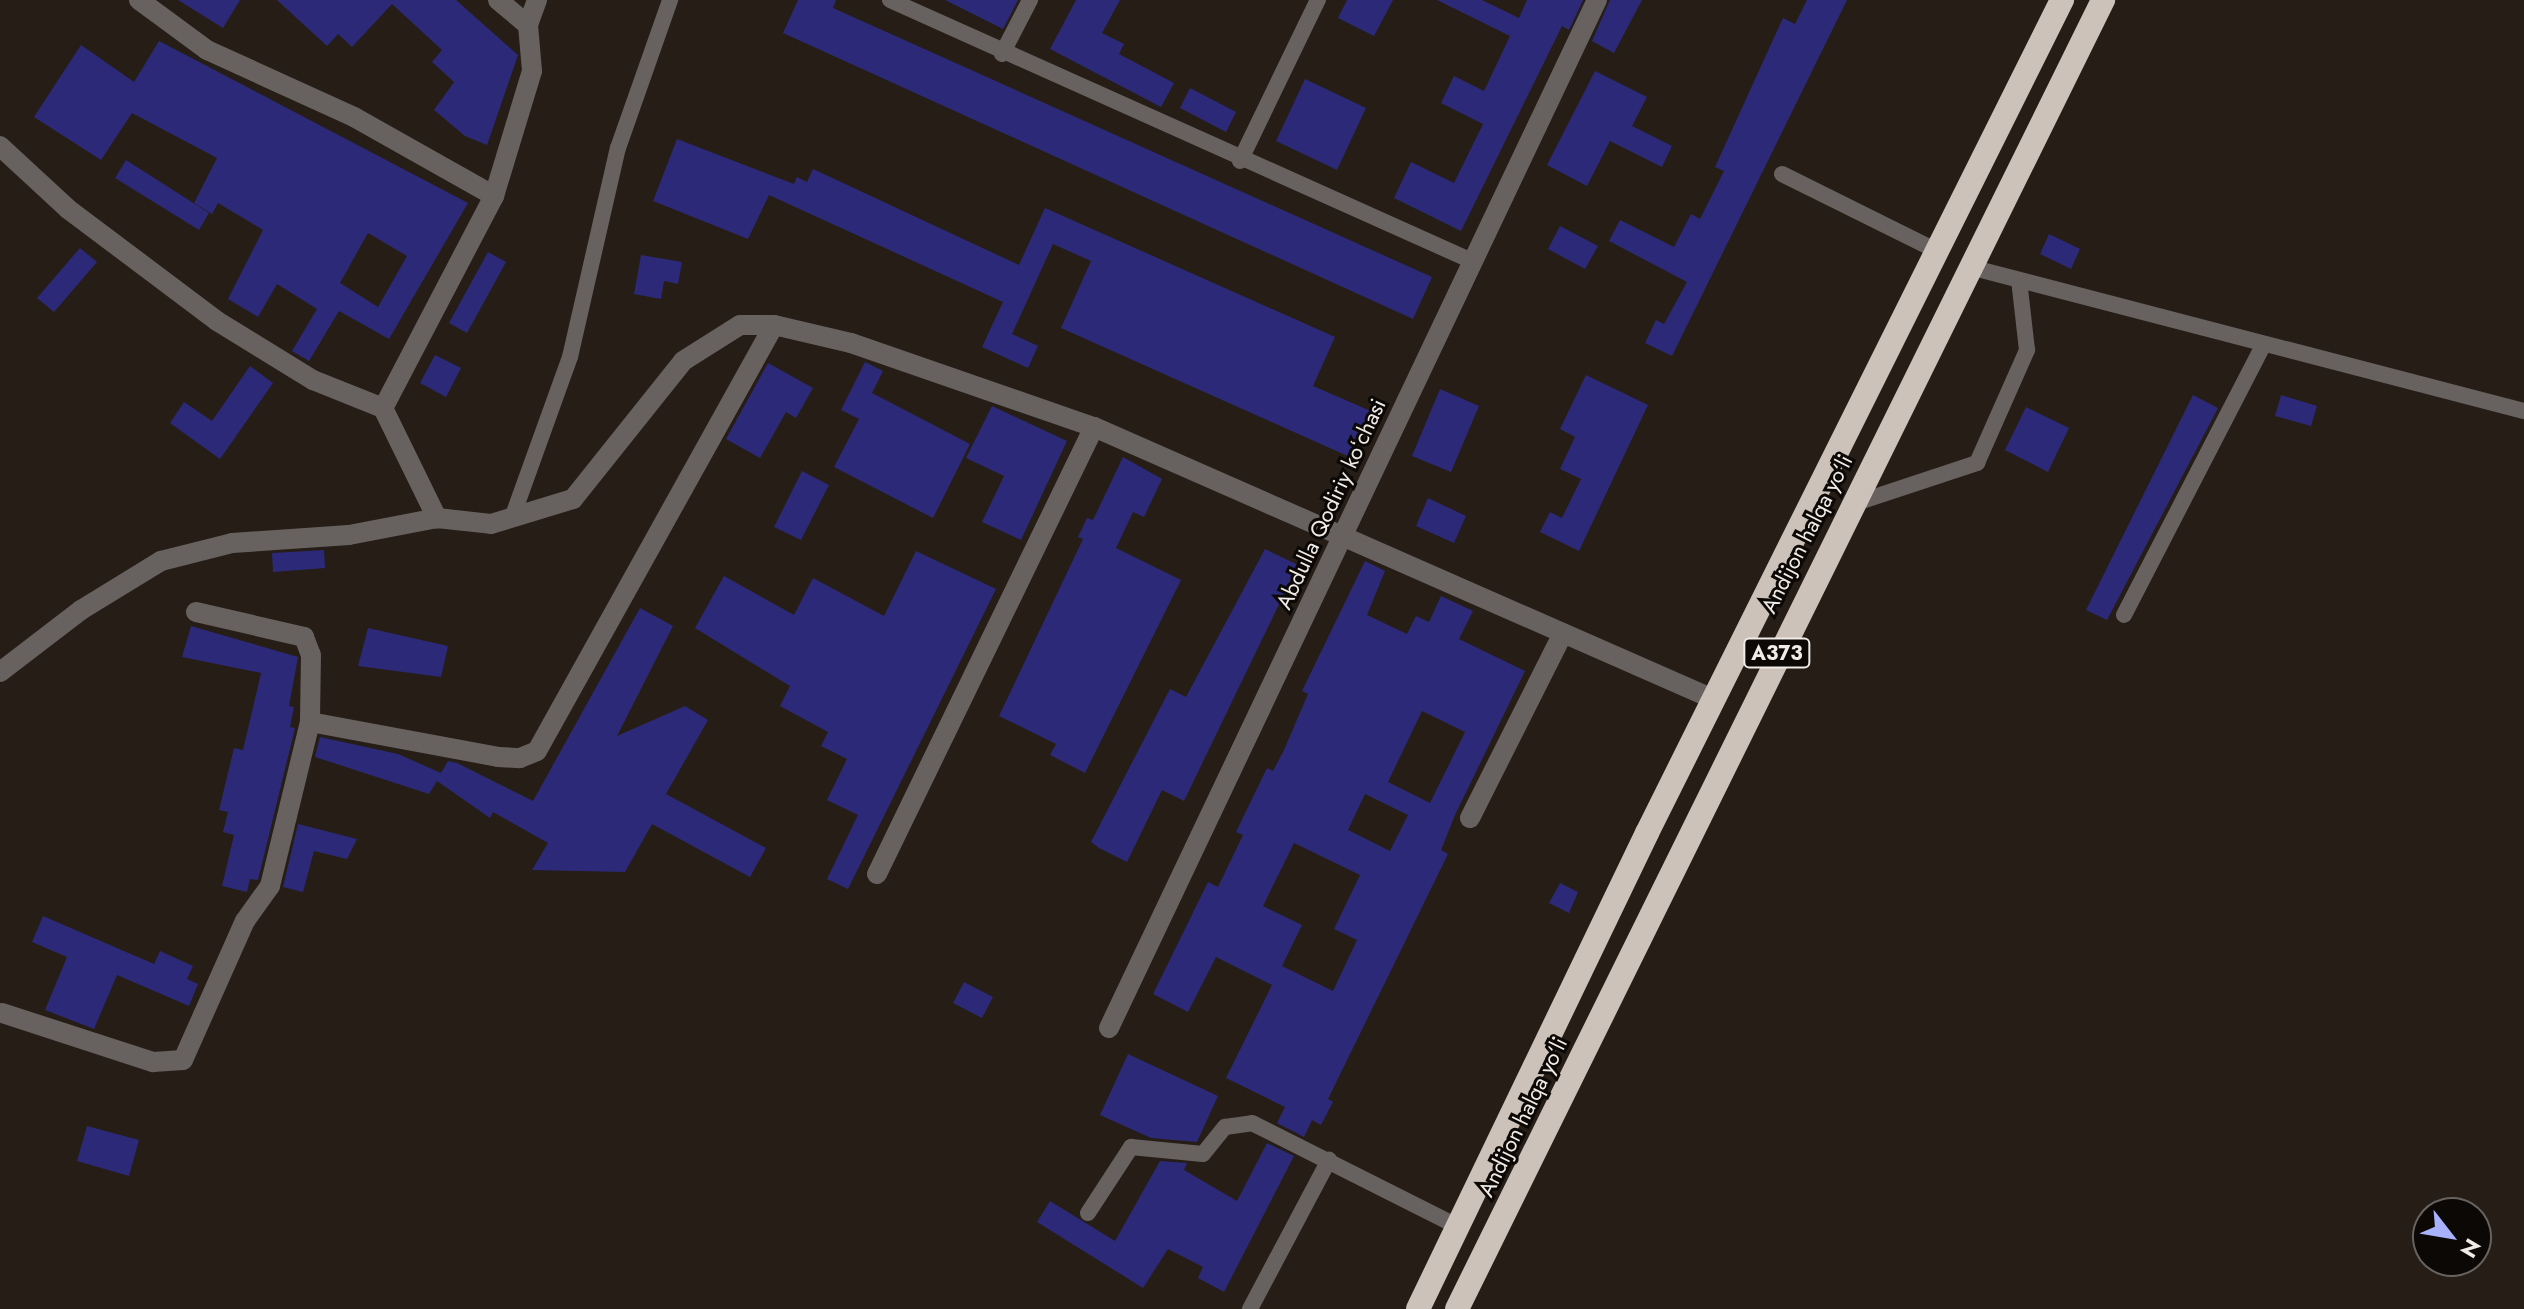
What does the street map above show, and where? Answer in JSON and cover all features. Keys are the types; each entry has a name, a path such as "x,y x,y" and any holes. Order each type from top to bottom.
{"highway":[{"name":"Andijon halqa yo‘li","path":"1418,1309 1713,699 2062,0"},
{"name":"Andijon halqa yo‘li","path":"1457,1309 1851,504 2103,0"}],"street":[{"path":"139,0 207,50 379,130 494,196"},
{"path":"498,0 528,25"},
{"path":"383,408 494,196 532,71 528,25 537,0"},
{"name":"Abdulla Qodiriy koʻchasi","path":"1109,1028 1345,534 1470,260 1597,0"},
{"path":"0,146 68,209 217,321 313,380 383,408 437,518"},
{"path":"0,672 81,610 161,561 232,543 349,535 437,518 491,524 573,499 683,361 740,325 774,325 851,343 1094,427 1345,534 1561,637 1713,699"},
{"path":"310,722 498,757 520,758 537,751 774,325"},
{"path":"877,874 1094,427"},
{"path":"2,1013 153,1062 183,1060 245,921 270,886 310,722 311,655 304,637 196,612"},
{"path":"1470,818 1561,637"}],"lane":[{"path":"512,518 570,357 618,148 670,0"},
{"path":"890,0 1240,161 1470,260"},
{"path":"1002,54 1030,0"},
{"path":"1240,161 1318,0"},
{"path":"1782,174 1937,251"},
{"path":"1970,267 2524,411"},
{"path":"1851,504 1977,463 2027,350 2019,280"},
{"path":"2124,615 2264,344"},
{"path":"1088,1213 1131,1147 1203,1154 1225,1127 1252,1123 1459,1227"},
{"path":"1250,1309 1329,1160"}],"building":[{"path":"178,0 240,0 223,28"},
{"path":"277,0 456,0 518,55 487,145 465,136 434,110 454,82 432,62 442,50 392,4 352,47 338,34 327,46"},
{"path":"798,0 836,0 833,8 1432,277 1413,319 783,33"},
{"path":"945,0 1018,0 1003,29"},
{"path":"1076,0 1120,0 1102,33 1124,44 1119,54 1174,83 1161,107 1050,49"},
{"path":"1347,0 1393,0 1374,36 1338,18"},
{"path":"1437,0 1482,0 1519,18 1527,0 1583,0 1569,30 1562,26 1461,231 1394,198 1411,162 1454,183 1483,124 1441,103 1454,76 1484,91 1510,36"},
{"path":"1610,0 1642,0 1614,53 1592,41"},
{"path":"1807,0 1847,0 1672,356 1645,343 1656,320 1664,324 1687,282 1609,241 1620,220 1674,247 1691,214 1700,219 1724,171 1715,167 1783,18 1795,24"},
{"path":"159,41 468,203 389,339 339,311 309,361 292,351 317,309 277,284 258,317 228,299 263,230 218,203 212,214 194,203 217,158 132,113 101,160 34,117 81,45 134,82","holes":["368,233 407,256 378,307 340,283"]},
{"path":"1595,71 1647,97 1632,126 1672,146 1662,167 1610,141 1587,186 1547,165"},
{"path":"1305,79 1366,108 1337,170 1276,141"},
{"path":"1190,88 1236,112 1226,132 1180,108"},
{"path":"677,139 794,184 797,177 807,182 813,169 1019,265 1045,208 1335,337 1313,386 1373,412 1352,458 1061,328 1091,261 1053,244 1012,334 1038,346 1028,368 982,347 1003,302 769,195 748,239 653,201"},
{"path":"126,160 209,213 199,230 115,178"},
{"path":"1560,226 1598,246 1585,269 1548,249"},
{"path":"2049,234 2080,249 2071,269 2040,254"},
{"path":"80,248 97,262 54,312 37,298"},
{"path":"488,252 506,262 467,333 449,323"},
{"path":"641,255 682,262 678,284 664,281 661,299 634,294"},
{"path":"435,355 461,368 446,397 420,383"},
{"path":"865,362 883,371 872,393 970,444 933,518 834,467 859,419 841,410"},
{"path":"768,363 813,388 796,418 786,412 760,458 726,439"},
{"path":"250,366 273,383 220,459 170,423 184,402 212,421"},
{"path":"1586,375 1648,405 1579,551 1540,532 1550,512 1562,518 1581,479 1560,469 1575,437 1560,429"},
{"path":"1440,389 1479,406 1451,472 1412,456"},
{"path":"2193,395 2218,408 2107,620 2086,610"},
{"path":"2281,395 2317,406 2311,426 2275,416"},
{"path":"992,406 1067,441 1021,540 982,522 1004,476 966,458"},
{"path":"2026,407 2069,428 2048,472 2005,450"},
{"path":"1123,457 1162,479 1144,517 1133,512 1116,548 1181,580 1085,773 1050,755 1056,744 999,716 1083,539 1078,537 1087,518 1093,520"},
{"path":"802,471 829,485 801,540 774,527"},
{"path":"1428,498 1466,516 1454,543 1416,526"},
{"path":"1265,549 1298,565 1184,801 1162,790 1127,862 1091,842 1170,689 1186,697"},
{"path":"324,550 325,568 273,572 272,553"},
{"path":"916,551 996,589 848,889 827,879 858,815 827,800 847,759 821,746 828,732 780,706 790,686 695,628 724,576 794,615 813,578 884,616"},
{"path":"1365,561 1385,571 1367,615 1407,634 1416,616 1429,622 1441,596 1473,611 1459,639 1525,671 1455,815 1441,850 1448,854 1328,1099 1333,1102 1321,1125 1312,1120 1304,1137 1277,1123 1285,1107 1226,1078 1272,985 1216,957 1188,1012 1153,994 1208,882 1218,887 1243,835 1236,832 1267,768 1273,771 1284,750 1308,694 1302,691","holes":["1422,711 1465,732 1430,803 1388,782","1365,794 1408,815 1390,851 1348,830","1294,843 1360,875 1334,929 1357,940 1333,991 1282,966 1302,925 1263,906"]},
{"path":"640,608 673,626 617,736 685,706 708,720 666,794 766,848 750,877 652,824 625,872 532,870 548,843 493,812 490,818 437,781 429,794 315,757 320,737 398,754 441,773 448,761 533,801"},
{"path":"191,626 298,657 289,706 294,707 290,727 295,728 258,880 250,879 247,892 222,886 234,835 223,832 228,812 219,810 234,748 243,750 261,673 182,657"},
{"path":"368,628 448,646 441,677 358,666"},
{"path":"298,824 357,839 347,859 314,851 303,892 283,887"},
{"path":"1560,883 1578,892 1569,913 1549,903"},
{"path":"43,916 154,964 160,951 193,966 187,979 198,984 189,1006 117,975 94,1029 45,1010 67,957 32,942"},
{"path":"964,982 993,997 982,1018 953,1003"},
{"path":"1128,1054 1218,1096 1197,1142 1151,1138 1100,1115"},
{"path":"87,1126 139,1140 129,1176 77,1161"},
{"path":"1267,1143 1294,1156 1224,1292 1198,1278 1203,1267 1168,1249 1143,1288 1037,1222 1050,1201 1115,1241 1160,1161 1187,1163 1184,1170 1237,1201"}]}
